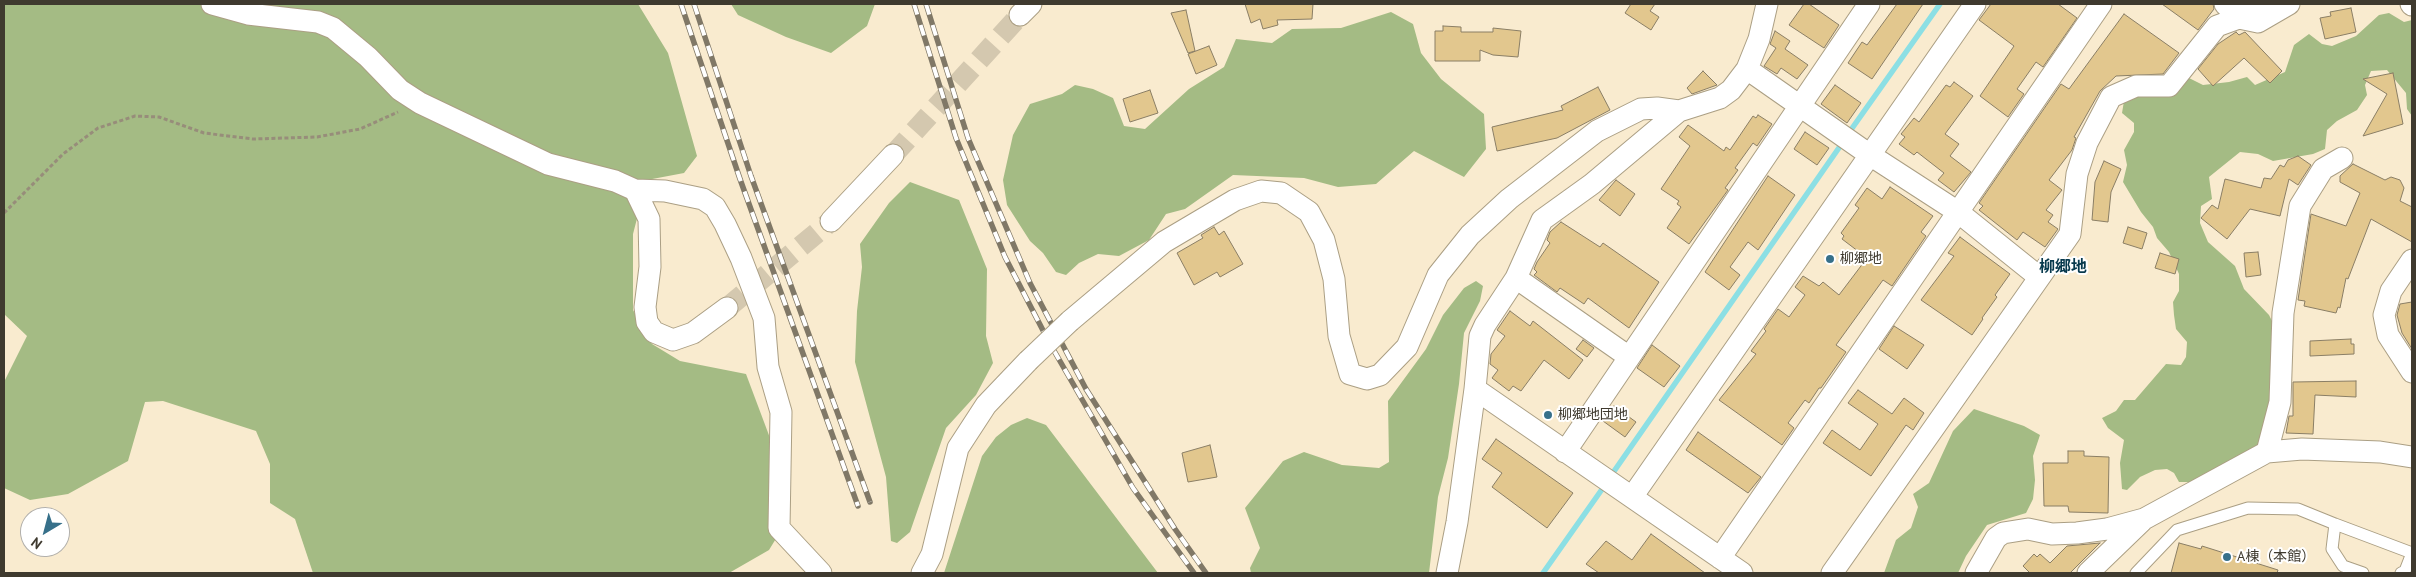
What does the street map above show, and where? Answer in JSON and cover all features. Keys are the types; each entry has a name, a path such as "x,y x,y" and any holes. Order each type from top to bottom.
{"street":[{"path":"212,4 248,14 318,22 333,28 368,57 400,90 420,103 548,164 616,181 635,190 665,191 703,199 715,207 725,224 764,318 768,367 781,412 779,528 821,573"},
{"path":"1447,573 1457,522 1475,389 1480,336 1485,325 1516,278 1542,220 1592,184 1679,111 1720,98 1731,90 1747,68 1759,39 1768,4"},
{"path":"1565,452 1869,4"},
{"path":"1632,497 1863,150 1975,4"},
{"path":"1720,558 2101,4"},
{"path":"1832,573 2070,234 2077,174 2087,142 2111,97 2136,86 2170,86 2217,26 2232,11 2258,4"},
{"path":"2232,11 2258,22 2289,4"},
{"path":"1747,68 1836,132 1958,212 2039,277"},
{"path":"922,573 932,554 958,448 986,405 1070,321 1164,242 1235,200 1261,190 1281,193 1309,212 1324,240 1334,279 1339,336 1350,374 1367,379 1380,375 1407,347 1438,276 1470,235 1509,199 1597,131 1641,110 1656,108 1679,111"},
{"path":"831,221 893,155"},
{"path":"2267,452 2280,402 2283,313 2300,206 2323,169 2342,158"},
{"path":"635,190 649,219 650,266 644,307 647,322 654,332 673,340 693,333 727,308"},
{"path":"2412,260 2391,291 2384,315 2388,336 2412,372"},
{"path":"1516,278 1629,356"},
{"path":"1475,389 1742,573"},
{"path":"1976,573 1996,538 2003,533 2028,529 2052,534 2076,533 2107,529 2144,519 2267,452 2302,449 2380,452 2412,457"},
{"path":"2088,573 2144,519"}],"lane":[{"path":"2136,573 2177,530 2248,508 2298,509 2412,553 2405,572 2401,573"},
{"path":"2334,524 2332,548 2343,566 2363,573"}],"path":[{"path":"4,213 63,154 98,128 135,116 159,117 212,134 253,139 317,137 360,129 420,103"}],"green space":[{"path":"4,4 638,4 668,53 697,156 684,173 647,180 633,234 633,310 652,344 680,361 746,374 782,470 788,519 769,550 729,573 313,573 295,519 270,503 270,464 256,431 163,401 145,402 128,461 68,494 30,500 4,488 4,382 27,336 4,314"},
{"path":"731,4 875,4 867,26 831,53 786,37 738,15"},
{"path":"1391,12 1413,24 1421,53 1441,79 1484,114 1486,149 1464,177 1414,151 1376,184 1338,187 1304,178 1233,175 1185,209 1166,214 1149,240 1119,256 1098,254 1079,263 1066,275 1056,272 1043,253 1030,241 1007,205 1003,180 1013,135 1030,104 1062,94 1075,85 1093,89 1113,98 1124,126 1145,129 1189,89 1224,67 1236,39 1272,43 1292,29 1341,28"},
{"path":"2389,13 2404,22 2412,20 2412,116 2407,109 2406,93 2387,70 2371,71 2365,85 2367,95 2357,110 2337,121 2327,130 2325,149 2313,154 2273,161 2258,154 2240,152 2209,177 2212,199 2201,206 2200,223 2208,242 2235,266 2244,289 2269,315 2276,329 2274,403 2259,448 2196,482 2179,482 2174,473 2167,469 2155,470 2140,477 2127,490 2122,489 2120,463 2124,440 2108,428 2102,418 2116,411 2124,400 2135,400 2166,364 2181,365 2186,357 2187,342 2176,329 2174,315 2173,302 2179,291 2179,274 2169,252 2157,238 2153,227 2141,212 2123,182 2127,165 2124,150 2134,132 2134,123 2122,113 2124,101 2167,81 2189,78 2203,85 2229,82 2247,77 2255,85 2285,72 2294,45 2309,34 2322,44 2332,46 2356,36 2379,15"},
{"path":"910,182 959,200 987,269 986,336 993,363 976,395 946,428 910,532 897,543 891,541 886,477 855,362 857,311 862,267 860,244 889,203"},
{"path":"1476,281 1483,286 1480,301 1464,333 1459,384 1448,458 1438,497 1429,573 1251,573 1250,568 1260,548 1245,508 1283,461 1304,452 1342,465 1379,468 1389,462 1388,401 1426,349 1443,315 1464,288"},
{"path":"1974,409 2024,426 2040,435 2033,456 2035,480 2033,499 2026,513 1987,525 1966,556 1958,573 1884,573 1896,540 1911,528 1918,507 1913,494 1929,483 1953,431"},
{"path":"1027,418 1046,425 1158,573 944,573 982,456 996,437 1011,425"}],"building":[{"path":"1245,4 1313,4 1312,19 1277,20 1278,25 1263,29 1260,19 1251,23"},
{"path":"1631,4 1655,4 1650,11 1659,17 1651,30 1625,13"},
{"path":"1804,4 1809,4 1839,25 1824,48 1789,25"},
{"path":"1897,4 1923,4 1872,79 1848,63 1862,42 1867,45"},
{"path":"1991,4 2058,4 2077,18 2043,67 2036,62 2017,89 2024,94 2008,117 1980,96 2014,46 1979,20"},
{"path":"2162,4 2213,4 2214,9 2198,30"},
{"path":"2351,8 2356,32 2325,39 2320,18 2331,16 2330,12"},
{"path":"1186,10 1195,51 1188,53 1171,13"},
{"path":"2124,14 2179,53 2163,74 2116,76 2100,91 2074,137 2076,138 2072,150 2049,180 2062,190 2046,210 2053,215 2048,222 2058,229 2045,247 2023,232 2017,240 1979,210 1983,206 1979,203 2061,84 2069,89"},
{"path":"1443,26 1461,27 1461,32 1493,32 1493,28 1521,31 1518,57 1493,55 1480,50 1480,61 1435,61 1435,31 1443,31"},
{"path":"1775,31 1790,41 1785,49 1808,65 1797,79 1781,68 1777,74 1764,66 1776,48 1770,44"},
{"path":"2236,32 2239,35 2245,32 2282,71 2270,83 2244,58 2213,86 2198,69 2218,44"},
{"path":"1209,46 1217,65 1196,74 1188,54"},
{"path":"1703,71 1717,85 1692,94 1687,88"},
{"path":"2393,73 2403,124 2363,136 2387,94 2363,79"},
{"path":"1954,82 1973,96 1945,134 1959,144 1950,156 1971,172 1954,192 1938,180 1944,173 1917,152 1914,155 1899,144 1905,137 1901,134 1914,118 1919,122 1946,85 1950,87"},
{"path":"1835,85 1861,103 1847,123 1821,104"},
{"path":"1598,87 1610,110 1557,138 1497,151 1492,127 1563,110 1561,106"},
{"path":"1150,90 1158,113 1130,122 1123,99"},
{"path":"1758,115 1772,124 1757,146 1753,143 1735,168 1738,170 1725,188 1728,190 1689,244 1667,228 1681,207 1677,204 1679,201 1661,189 1690,146 1679,137 1688,125 1724,151 1726,147 1730,150 1753,116 1756,118"},
{"path":"1805,132 1829,148 1817,165 1794,149"},
{"path":"2298,156 2311,165 2298,185 2289,179 2280,216 2250,209 2227,239 2201,218 2212,205 2218,209 2225,179 2261,188 2264,178 2271,179 2280,165 2284,167 2288,160"},
{"path":"2104,161 2121,169 2111,192 2108,222 2092,220 2095,182"},
{"path":"2353,164 2385,180 2391,177 2400,180 2404,188 2400,201 2412,207 2412,242 2371,219 2348,279 2346,278 2340,308 2338,307 2336,313 2304,306 2305,301 2298,300 2311,214 2346,226 2360,193 2340,182 2340,176"},
{"path":"1768,176 1795,195 1758,250 1748,242 1730,267 1740,275 1729,290 1705,272"},
{"path":"1616,180 1635,194 1620,216 1599,200"},
{"path":"1890,187 1933,216 1921,232 1926,236 1892,286 1883,280 1836,345 1846,352 1809,403 1805,400 1788,423 1794,428 1782,445 1719,400 1756,354 1751,351 1766,331 1764,329 1778,309 1789,317 1805,295 1795,287 1803,276 1819,286 1823,282 1839,295 1867,258 1842,239 1844,236 1841,233 1859,208 1855,205 1867,188 1882,199"},
{"path":"1561,222 1600,247 1603,243 1659,282 1629,328 1588,298 1584,304 1560,288 1557,292 1534,275 1537,272 1534,269 1537,262 1550,243 1547,240 1550,232"},
{"path":"1214,227 1219,235 1224,231 1243,264 1220,277 1217,272 1194,285 1177,253 1203,238 1201,235"},
{"path":"2128,227 2147,233 2142,249 2123,243"},
{"path":"1960,237 2010,274 1995,295 1997,297 1972,335 1921,300 1954,256 1948,253"},
{"path":"2258,252 2261,275 2246,277 2244,253"},
{"path":"2160,253 2179,259 2175,274 2155,268"},
{"path":"2412,302 2412,349 2402,333 2397,315 2400,304"},
{"path":"1510,311 1530,326 1533,321 1583,360 1569,379 1544,360 1521,391 1513,386 1509,391 1492,378 1498,370 1490,364 1491,354 1505,336 1497,330"},
{"path":"1894,326 1924,345 1907,369 1879,349"},
{"path":"2351,339 2351,344 2354,344 2354,354 2310,356 2310,341"},
{"path":"1583,340 1594,348 1587,357 1576,349"},
{"path":"1652,345 1680,366 1664,387 1637,368"},
{"path":"2356,381 2356,397 2315,395 2313,434 2286,433 2289,416 2293,416 2293,382"},
{"path":"1858,390 1892,414 1904,398 1924,413 1913,430 1906,425 1871,476 1823,443 1832,430 1860,450 1878,424 1848,403"},
{"path":"1614,406 1636,422 1625,437 1603,421"},
{"path":"1698,432 1761,477 1748,493 1686,450"},
{"path":"1496,439 1573,493 1547,528 1492,487 1502,473 1482,459"},
{"path":"1210,445 1217,477 1188,482 1182,453"},
{"path":"2068,451 2084,451 2084,456 2109,457 2108,513 2069,512 2068,506 2044,506 2043,463 2068,463"},
{"path":"1651,534 1705,573 1599,573 1586,564 1606,541 1632,560"},
{"path":"2100,543 2070,573 2030,573 2023,566 2034,554 2037,557 2040,554 2050,563 2067,546"},
{"path":"2179,543 2201,549 2202,546 2278,570 2277,573 2171,573"}],"waterway":[{"path":"1848,134 1940,4"},
{"path":"1610,477 1843,142"},
{"path":"1543,573 1605,485"}],"tunnel":[{"path":"893,155 1020,15"},
{"path":"727,308 831,221"}],"railway":[{"path":"681,4 740,179 858,506"},
{"path":"694,4 751,176 870,502"},
{"path":"914,4 956,138 1005,257 1049,342 1133,488 1194,573"},
{"path":"926,4 968,138 1030,283 1086,389 1175,529 1206,573"}],"place":[{"name":"柳郷地","path":"1830,259"},
{"name":"柳郷地団地","path":"1548,415"},
{"name":"A棟（本館）","path":"2227,557"}],"district":[{"name":"柳郷地","path":"2063,267"}]}
